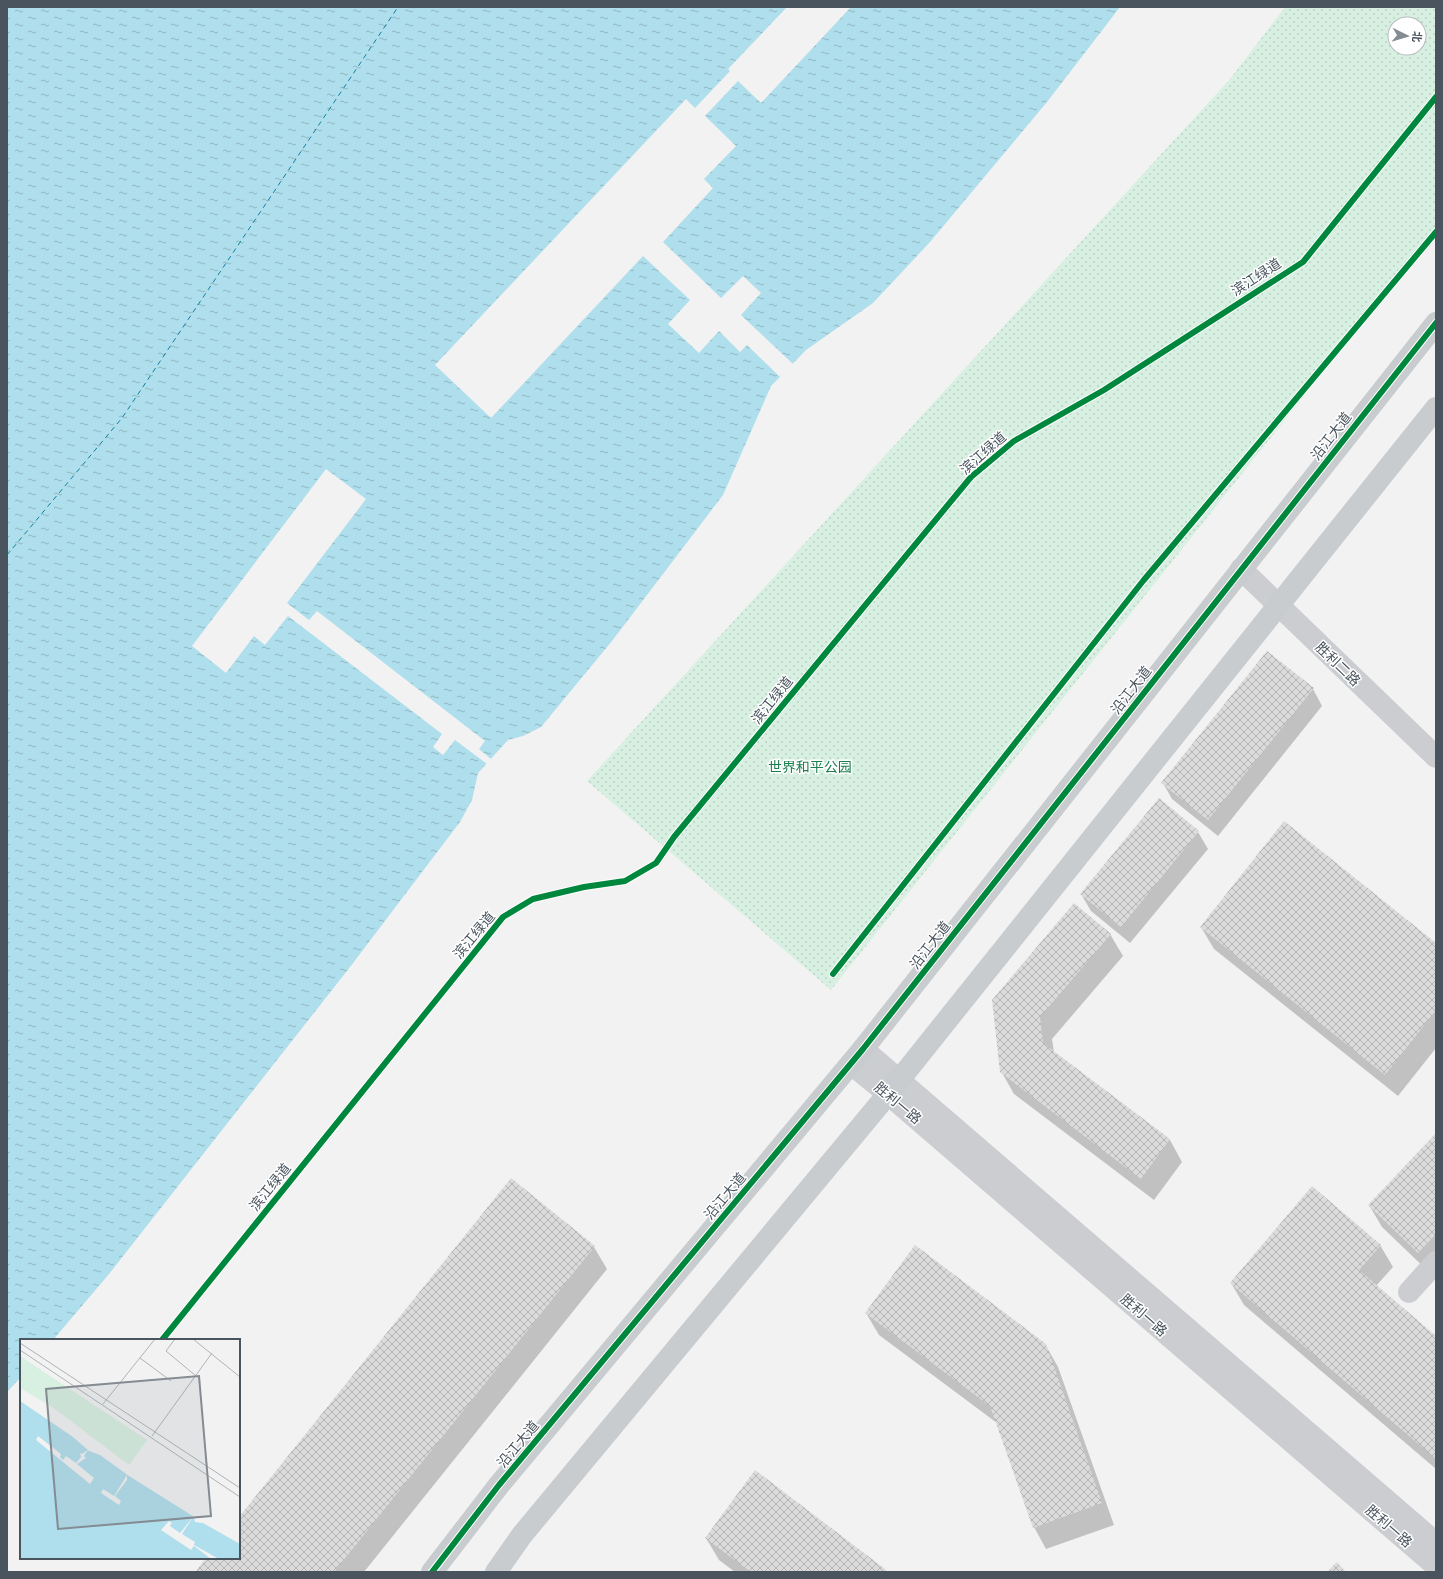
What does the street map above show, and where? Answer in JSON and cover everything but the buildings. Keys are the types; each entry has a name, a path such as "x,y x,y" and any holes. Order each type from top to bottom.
{"main road":[{"name":"沿江大道","path":"432,1572 504,1479 857,1057 1436,323"},
{"path":"496,1572 522,1535 894,1087 1436,408"}],"street":[{"name":"胜利二路","path":"1241,569 1436,757"},
{"name":"胜利一路","path":"857,1057 1436,1543"},
{"name":"胜利一路","path":"894,1087 1436,1566"},
{"path":"1409,1292 1436,1262"}],"green space":[{"name":"世界和平公园","path":"1285,7 1436,7 1436,230 831,990 587,781 1230,79"}],"water":[{"path":"7,7 1120,7 1047,102 930,242 873,303 806,350 771,386 723,495 612,641 541,727 523,736 508,740 478,773 472,800 460,822 350,967 109,1274 54,1339 20,1339 20,1378 7,1392"}],"pier":[{"path":"787,7 851,7 761,103 738,81 705,116 736,146 704,179 713,188 663,242 721,298 743,276 761,293 741,315 793,364 780,377 747,345 740,352 719,331 699,353 668,324 690,300 643,256 491,418 435,365 686,99 695,108 730,71 728,69"},
{"path":"326,469 366,499 287,603 309,620 317,611 485,741 479,749 491,759 487,764 455,740 443,755 433,747 442,734 288,616 265,645 254,636 226,673 192,646"}],"ferry route":[{"path":"7,555 122,418 398,7"}],"cycle path":[{"name":"滨江绿道","path":"163,1339 503,917 533,899 584,887 625,881 656,863 674,837 971,477 1014,441 1104,390 1303,262 1436,97"},
{"path":"833,974 1143,581 1436,232"},
{"path":"432,1572 499,1485 863,1049 1436,323"}]}
